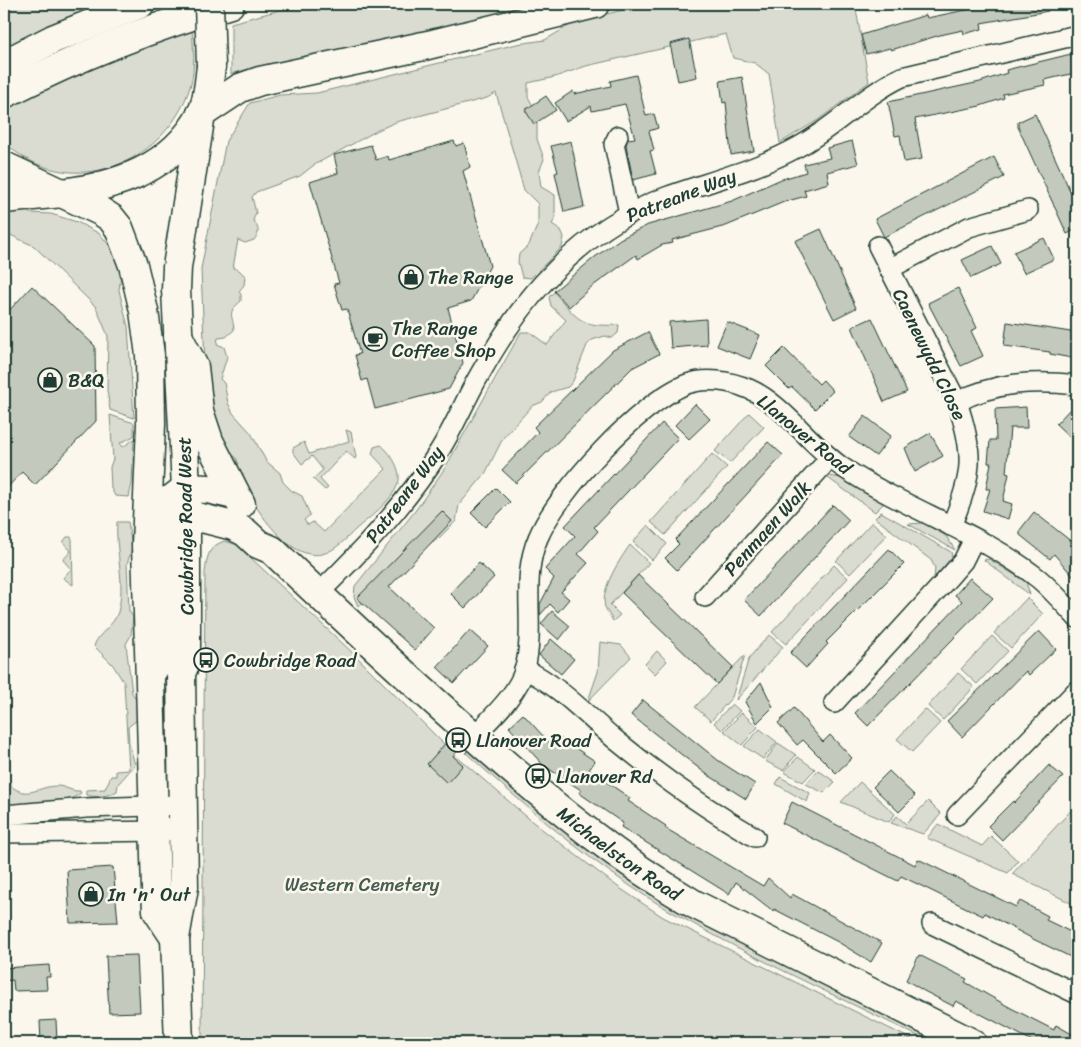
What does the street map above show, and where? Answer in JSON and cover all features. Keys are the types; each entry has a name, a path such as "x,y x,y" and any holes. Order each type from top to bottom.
{"main road":[{"path":"4,64 53,39 140,4"},
{"name":"Cowbridge Road West","path":"175,938 158,912 146,546 172,501 178,336 177,267 201,114 211,66 209,4"},
{"path":"4,94 108,45 178,19 230,4"},
{"path":"4,198 94,189 121,182 148,169 169,154 201,114 234,92 260,81 428,45 595,4"},
{"name":"Cowbridge Road West","path":"4,166 110,218 119,228 133,265 144,311 150,355 152,392 172,501 186,662 182,673 184,887 175,938 179,1043"},
{"name":"Michaelston Road","path":"178,336 194,367 202,421 235,495 267,536 272,550"},
{"path":"172,501 208,489 235,495"},
{"name":"Michaelston Road","path":"172,501 233,526 245,532 258,544 272,550 474,736 574,821 637,869 674,892 972,1043"}],"street":[{"name":"Patreane Way","path":"318,594 370,541 419,481 455,424 494,350 528,301 580,246 629,213 665,197 784,154 811,139 880,90 902,77 1077,35"},
{"path":"618,136 614,144 629,213"},
{"name":"Caenewydd Close","path":"889,269 969,228 1028,210"},
{"name":"Caenewydd Close","path":"878,246 956,402 968,439 970,460 963,500 951,526"},
{"name":"Llanover Road","path":"474,736 505,701 517,685 524,670 527,652 530,565 537,539 547,519 565,494 620,431 648,407 672,391 689,384 708,380 748,389 768,401 830,459 1010,559 1040,580 1077,618"},
{"path":"956,402 987,389 1025,382 1077,385"},
{"name":"Penmaen Walk","path":"705,597 830,459"},
{"path":"834,703 950,576 962,561 974,539"},
{"path":"524,670 546,680 632,754 688,795 755,837"},
{"path":"957,815 1077,690"},
{"path":"4,815 86,808 154,818 182,818"},
{"path":"4,833 154,818 182,818"},
{"path":"932,924 1077,994"}],"green space":[{"path":"4,4 114,4 4,53"},
{"path":"303,4 550,4 231,74 231,23"},
{"path":"647,4 855,4 869,82 818,120 780,143 769,74 755,63 733,58 726,34 586,66 555,77 528,83 528,97 537,113 537,139 544,159 539,172 541,187 555,195 555,219 552,224 561,230 564,237 562,247 531,278 522,277 518,262 519,254 529,245 538,224 538,204 524,190 496,93 487,98 396,122 314,165 300,176 256,192 252,197 256,213 253,220 258,228 258,232 254,240 245,243 238,240 233,268 239,270 245,276 244,285 239,291 241,301 232,312 234,330 226,337 218,338 217,344 224,347 227,357 220,379 224,383 228,403 233,413 251,433 266,461 280,473 283,482 292,491 302,496 310,515 304,520 308,525 313,522 324,532 386,469 372,454 374,447 381,445 385,448 395,462 399,473 395,491 385,503 336,547 322,554 308,554 294,548 269,524 233,468 239,464 235,456 229,459 215,424 205,365 201,269 226,141 250,103 280,95 317,93 517,44 545,40 575,22"},
{"path":"192,26 194,65 190,87 177,115 159,138 137,155 111,167 84,172 56,170 29,160 4,142 4,107 72,72"},
{"path":"23,208 29,213 51,214 77,222 100,234 117,255 121,275 119,290 128,327 134,418 110,410 107,390 108,336 96,307 34,246 4,232 4,209"},
{"path":"554,292 581,320 595,325 619,325 618,333 612,338 605,336 592,340 587,345 573,381 568,387 551,392 542,402 532,406 503,438 485,474 459,505 456,521 437,540 413,552 367,600 358,606 354,597 355,586 415,511 445,468 521,332 530,332 547,345 566,320 551,306 549,297"},
{"path":"749,413 764,427 730,463 715,451"},
{"path":"110,415 134,423 134,436 120,443 123,447 134,439 132,483 129,497 115,496 111,488 110,467 113,459"},
{"path":"346,430 351,432 356,457 355,459 346,451 320,479 328,488 325,490 313,479 323,470 312,456 302,464 293,452 293,448 304,442 309,454 349,441"},
{"path":"712,454 727,467 665,535 651,522"},
{"path":"829,476 841,478 883,504 875,512 828,478"},
{"path":"881,512 951,552 952,557 934,578 935,568 931,560 875,518"},
{"path":"117,522 128,522 132,548 127,564 129,611 133,617 131,635 126,644 132,693 139,703 138,719 128,727 129,743 135,765 118,784 117,791 106,795 94,796 86,795 86,790 105,789 111,776 116,776 116,771 129,770 124,683 113,665 94,646 118,612 121,578 117,544"},
{"path":"872,522 887,535 850,574 836,561"},
{"path":"923,523 946,536 955,550 908,524"},
{"path":"648,525 667,544 652,560 633,542"},
{"path":"67,537 72,539 73,585 63,578 71,569 63,560 71,551 63,542"},
{"name":"Western Cemetery","path":"225,541 237,545 355,655 456,756 534,823 618,887 663,917 919,1043 202,1043 205,573 209,553 219,543"},
{"path":"630,545 649,563 610,605 620,615 613,621 605,607 605,592 612,574"},
{"path":"989,559 1026,582 1030,595 984,560"},
{"path":"834,565 848,578 786,644 772,632"},
{"path":"1027,598 1043,614 1011,648 994,633"},
{"path":"769,635 783,647 736,700 749,658"},
{"path":"992,636 1008,651 977,684 961,669"},
{"path":"600,642 621,645 631,657 588,701 598,672"},
{"path":"657,651 667,661 655,674 645,664"},
{"path":"745,655 732,697 711,721 695,707"},
{"path":"958,673 974,687 943,720 928,706"},
{"path":"732,704 740,711 722,730 714,723"},
{"path":"925,709 940,723 912,752 897,739"},
{"path":"742,713 758,727 742,745 724,731"},
{"path":"760,729 777,742 763,759 744,746"},
{"path":"778,743 796,755 783,770 765,761"},
{"path":"471,747 496,770 949,1043 932,1043 736,947 645,896 565,838 514,795 466,753"},
{"path":"798,757 815,769 803,782 784,772"},
{"path":"818,770 835,782 824,793 806,784"},
{"path":"780,777 810,793 807,802 776,784"},
{"path":"11,782 11,786 23,792 57,786 80,791 81,793 57,808 4,812 4,787"},
{"path":"860,782 895,814 889,822 841,802"},
{"path":"928,801 941,814 923,834 891,823 897,816 906,824"},
{"path":"1077,804 1077,906 1012,874"},
{"path":"938,824 982,846 991,836 1018,861 1008,873 927,838"}],"building":[{"path":"985,4 1047,4 1048,11 981,23 982,29 964,34 963,30 891,50 890,48 866,54 861,35 926,15 927,18 985,6"},
{"path":"689,39 697,77 678,81 670,44"},
{"path":"1071,54 1075,73 1044,80 1045,85 1003,94 1004,98 980,106 915,119 922,159 904,162 900,135 895,136 888,102 980,82 1007,73 1006,70"},
{"path":"636,75 646,116 654,114 658,128 649,131 654,150 650,151 656,174 633,180 626,145 628,139 635,138 625,104 592,111 591,106 566,121 555,103 573,91 574,94 611,86 610,81"},
{"path":"742,77 754,151 731,155 726,102 723,103 720,81"},
{"path":"546,96 556,110 534,124 525,110"},
{"path":"1035,114 1077,206 1077,229 1067,234 1018,127 1018,122"},
{"name":"The Range","path":"454,141 456,146 464,143 470,167 463,171 490,266 471,301 448,308 463,363 449,389 375,409 367,379 362,381 355,355 360,354 347,309 342,310 334,284 339,283 310,182 338,173 334,155 371,145 376,160 388,156 389,160"},
{"path":"571,141 584,207 564,212 555,173 558,172 551,146"},
{"path":"852,141 858,164 827,172 829,183 804,190 806,196 784,202 726,226 672,240 673,243 662,245 638,259 636,255 590,288 569,307 554,291 620,239 648,225 732,201 779,180 806,172 804,164 830,158 827,148"},
{"path":"994,157 1004,177 884,237 875,219"},
{"path":"821,229 856,308 834,319 795,241"},
{"path":"1044,238 1054,259 1024,273 1014,252"},
{"path":"992,246 1001,264 971,278 962,260"},
{"name":"B&Q","path":"32,286 95,346 96,421 35,485 22,472 4,491 4,316"},
{"path":"958,288 977,328 971,331 983,356 961,366 928,303"},
{"path":"872,318 907,392 884,402 852,327"},
{"path":"706,319 707,345 671,348 669,322"},
{"path":"727,322 760,335 750,359 717,346"},
{"path":"1007,322 1077,333 1077,359 1050,354 1050,352 1004,346"},
{"path":"648,332 659,354 632,368 516,483 502,470 538,432 534,427 613,350"},
{"path":"784,348 819,384 823,380 833,391 815,409 792,387 789,389 766,366"},
{"path":"695,404 710,419 689,439 675,425"},
{"path":"1026,407 1027,428 1010,428 1006,473 1009,474 1003,501 1012,504 1008,519 983,511 990,489 986,489 991,463 988,463 990,440 996,440 995,409"},
{"path":"1070,409 1077,416 1077,444 1056,424"},
{"path":"865,416 891,436 876,456 849,437"},
{"path":"662,423 678,438 594,527 598,531 578,554 588,563 561,592 569,599 558,612 550,604 540,615 540,604 554,578 545,569 575,536 565,526"},
{"path":"930,433 943,456 915,472 905,448"},
{"path":"768,442 783,455 677,570 665,558 679,544 675,540"},
{"path":"496,488 510,502 485,527 471,513"},
{"path":"833,505 849,520 761,616 744,600"},
{"path":"442,511 452,521 389,587 434,628 415,650 357,598"},
{"path":"1034,512 1077,546 1077,581 1054,554 1050,559 1020,535 1020,530"},
{"path":"889,549 904,564 826,642 828,644 806,668 790,653"},
{"path":"479,563 494,577 465,608 450,593"},
{"path":"638,575 733,667 717,684 622,593"},
{"path":"970,578 993,598 868,726 855,713 962,601 955,595"},
{"path":"552,611 570,626 559,640 541,624"},
{"path":"470,630 488,646 454,683 437,667"},
{"path":"1039,631 1056,649 1029,675 1026,671 962,737 947,721"},
{"path":"551,639 574,659 561,674 539,655"},
{"path":"761,682 773,707 757,723 745,702"},
{"path":"643,700 719,761 755,784 746,799 705,773 631,715"},
{"path":"794,708 823,742 830,735 852,758 836,773 803,740 797,745 778,723"},
{"path":"523,714 554,748 560,738 595,761 589,770 630,798 628,801 666,826 665,828 763,886 768,878 790,898 792,894 882,943 871,962 838,942 774,909 773,911 736,882 729,894 621,827 623,823 579,793 581,790 543,765 509,727"},
{"path":"451,737 462,746 453,756 463,765 447,783 427,764"},
{"path":"1049,765 1063,777 1002,840 988,826 1013,801 1014,803"},
{"path":"889,771 915,796 899,812 873,787"},
{"path":"792,802 915,865 918,859 1016,907 1020,901 1048,916 1046,920 1077,935 1077,960 985,913 983,916 901,876 898,881 782,823"},
{"path":"113,867 118,922 70,923 67,870"},
{"path":"137,955 140,1012 109,1013 106,956"},
{"path":"919,955 967,979 965,982 1054,1030 1056,1025 1077,1037 1077,1043 1036,1043 956,1001 953,1006 924,991 906,980"},
{"path":"49,965 50,977 46,977 47,990 14,991 13,980 4,981 4,968"},
{"path":"56,1020 57,1043 41,1043 40,1021"}],"place":[{"name":"The Range","path":"411,277"},
{"name":"The Range Coffee Shop","path":"375,339"},
{"name":"B&Q","path":"50,380"},
{"name":"Cowbridge Road","path":"206,660"},
{"name":"Llanover Road","path":"458,740"},
{"name":"Llanover Rd","path":"538,776"},
{"name":"In 'n' Out","path":"91,894"}]}
